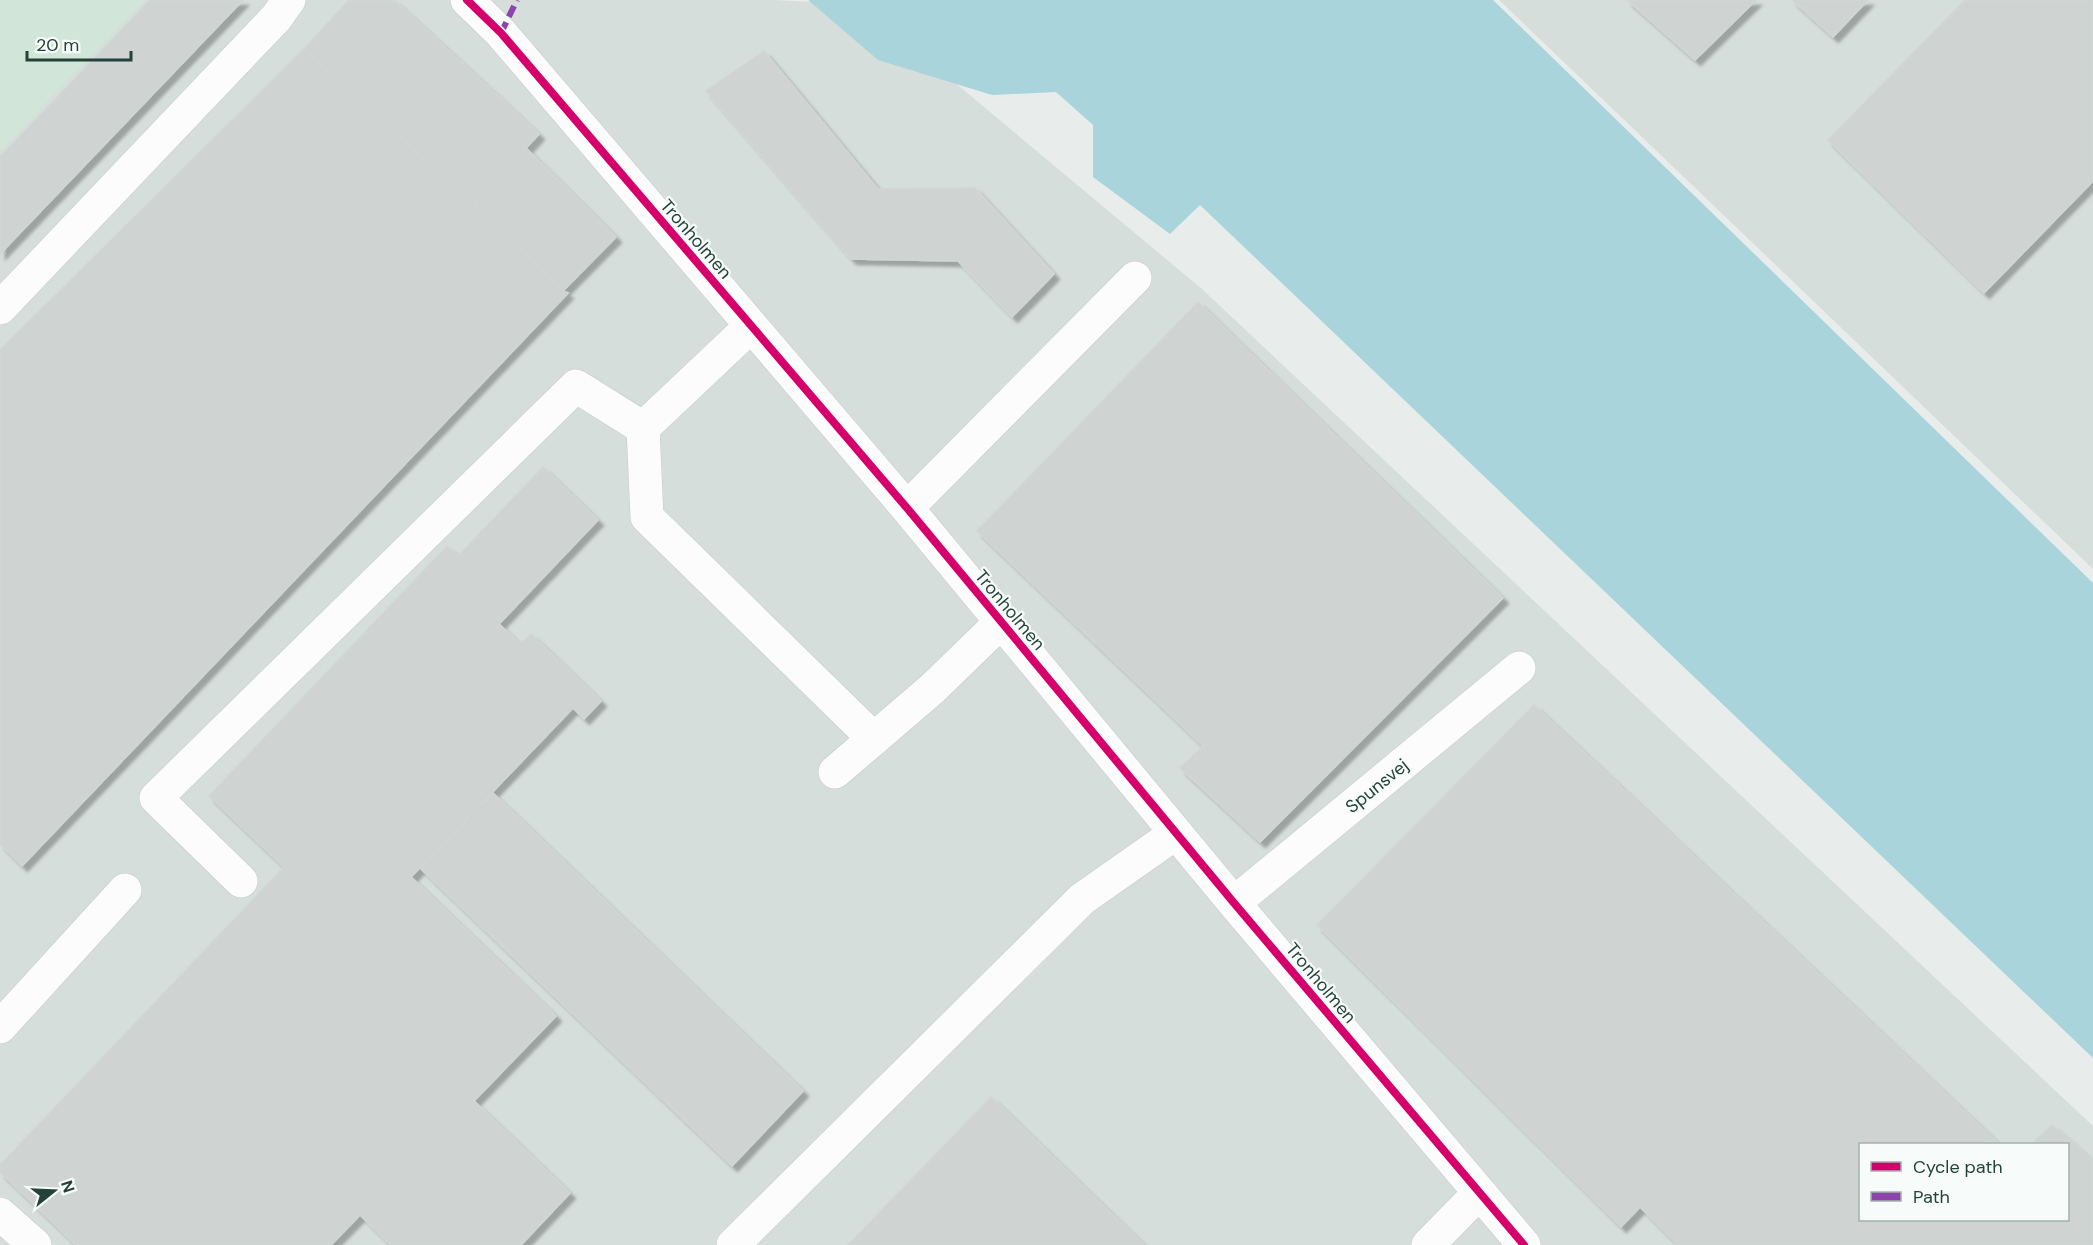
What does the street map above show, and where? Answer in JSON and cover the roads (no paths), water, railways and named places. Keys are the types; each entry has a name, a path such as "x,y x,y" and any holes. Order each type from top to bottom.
{"street":[{"path":"0,308 276,18 289,0"},
{"name":"Tronholmen","path":"466,0 501,33 908,508 1234,903 1524,1245"},
{"path":"908,508 1135,278"},
{"path":"751,326 643,428 646,517 874,739"},
{"path":"241,881 156,798 576,386 643,428"},
{"path":"835,772 932,689 1001,622"},
{"name":"Spunsvej","path":"1234,903 1520,668"},
{"path":"734,1245 1082,899 1176,833"},
{"path":"0,1026 125,890"},
{"path":"1428,1245 1479,1193"},
{"path":"0,1214 35,1245"}],"water":[{"path":"808,0 1493,0 2093,583 2093,1058 1200,205 1170,234 1093,177 1093,125 1056,92 992,95 878,60"}]}
